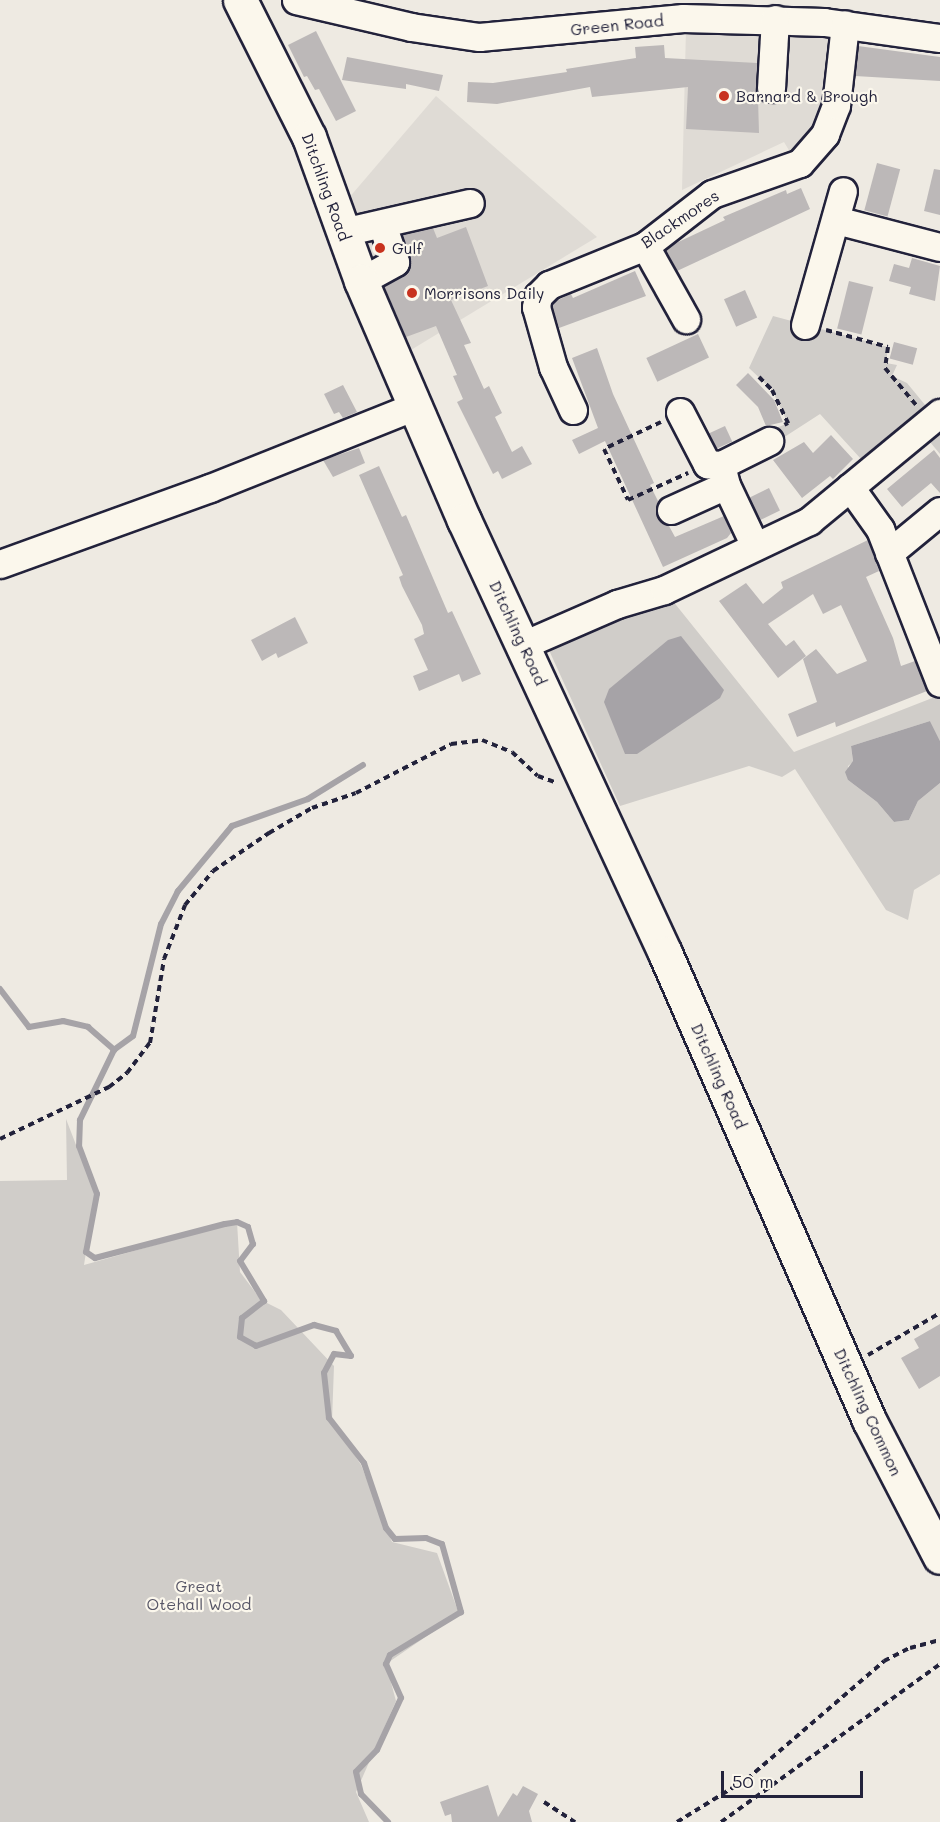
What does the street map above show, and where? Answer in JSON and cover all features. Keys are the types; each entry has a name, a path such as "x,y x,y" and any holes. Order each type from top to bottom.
{"main road":[{"name":"Ditchling Road","path":"240,0 309,136 361,281 801,1264"},
{"name":"Ditchling Common","path":"801,1264 846,1368 940,1557"}],"street":[{"name":"Green Road","path":"296,0 411,27 479,37 683,18 775,19 845,25 940,38"},
{"path":"771,88 775,19"},
{"name":"Blackmores","path":"573,410 553,367 536,307 538,296 549,285 645,246 712,194 800,164 825,134 836,105 845,25"},
{"path":"805,325 821,266 837,220 843,191"},
{"path":"343,232 382,225 470,203"},
{"path":"837,220 940,248"},
{"path":"361,281 396,262 382,225"},
{"path":"645,246 687,318"},
{"path":"0,564 210,488 416,406"},
{"path":"680,412 718,472 755,546"},
{"path":"523,645 617,604 664,590 809,521 935,418"},
{"path":"671,510 718,472 765,443"},
{"path":"850,487 880,529 940,683"},
{"path":"890,553 940,511"}],"path":[{"path":"805,325 888,347 885,368 935,418"},
{"path":"759,377 772,390 788,423 757,437 765,443"},
{"path":"680,412 604,449 628,500 718,472"},
{"path":"0,1139 109,1087 127,1073 150,1043 164,959 185,905 213,871 269,833 312,807 356,793 452,744 482,740 512,752 538,776 571,789 586,782"},
{"path":"846,1368 940,1313"},
{"path":"677,1822 684,1821 747,1779 884,1661 910,1648 940,1640"},
{"path":"721,1822 940,1664"},
{"path":"544,1802 575,1822"}],"shaded area":[{"path":"686,29 830,32 827,110 798,147 790,152 784,142 682,190"},
{"path":"436,96 597,237 406,353 348,199"},
{"path":"681,636 724,690 720,698 637,754 625,754 604,702 609,689 668,640"},
{"path":"930,721 940,741 940,783 918,801 909,820 894,822 877,802 848,780 845,772 853,761 851,746"}],"green space":[{"path":"773,316 888,347 886,363 897,365 892,376 907,383 935,417 940,413 940,454 920,430 871,470 820,414 772,445 765,433 788,423 772,390 749,368"},
{"path":"664,590 794,752 940,695 940,741 930,721 851,746 853,762 848,766 848,780 877,802 894,822 909,820 918,801 940,783 940,874 914,890 908,920 886,910 795,769 782,777 749,766 620,806 543,637"},
{"name":"Great Otehall Wood","path":"66,1119 95,1194 84,1265 237,1222 240,1272 261,1300 281,1310 334,1366 332,1421 361,1465 392,1542 437,1553 459,1614 386,1664 396,1701 356,1792 369,1822 0,1822 0,1181 67,1180"}],"building":[{"path":"316,31 356,111 336,121 319,89 315,90 307,76 304,77 288,45"},
{"path":"664,45 665,58 757,63 759,133 686,129 688,87 592,97 590,87 497,104 467,102 468,82 493,83 567,72 566,69 636,58 635,47"},
{"path":"858,46 940,57 940,81 855,76"},
{"path":"347,57 443,75 439,91 406,84 406,89 342,80"},
{"path":"877,163 900,169 888,217 864,210"},
{"path":"934,169 940,170 940,215 924,211"},
{"path":"801,188 810,209 677,271 666,250 672,245 725,220 723,217 786,190 787,194"},
{"path":"466,227 488,286 451,300 471,343 464,345 484,389 489,386 502,413 495,417 512,452 522,446 532,464 502,479 498,471 493,474 457,402 463,399 453,376 457,375 436,326 406,337 384,286 403,275 410,265 402,235 433,228 437,238"},
{"path":"912,258 940,266 935,301 909,294 911,287 889,281 894,264 909,268"},
{"path":"635,271 646,296 559,328 552,306 556,301 571,294 573,298"},
{"path":"849,281 873,287 861,335 837,329"},
{"path":"745,290 757,317 736,327 724,299"},
{"path":"698,334 709,358 657,382 646,358"},
{"path":"894,342 917,348 913,365 890,358"},
{"path":"597,348 613,394 654,483 650,485 658,501 657,517 669,526 675,537 724,516 731,533 727,538 663,567 605,441 579,454 572,440 598,428 572,358"},
{"path":"748,373 774,400 783,422 766,426 758,407 736,385"},
{"path":"343,385 357,412 343,418 339,412 334,414 324,394"},
{"path":"725,426 732,441 716,449 709,434"},
{"path":"831,435 853,459 833,479 830,476 802,498 773,460 804,442 813,453"},
{"path":"359,448 365,463 333,477 323,460"},
{"path":"934,450 940,458 940,493 931,483 902,507 887,489"},
{"path":"379,466 402,517 406,515 448,613 452,611 481,674 462,682 459,674 419,691 413,676 428,670 414,639 424,634 422,625 402,586 399,577 403,575 359,475"},
{"path":"769,488 780,510 760,520 749,498"},
{"path":"868,540 879,571 866,577 893,638 901,666 915,661 927,691 836,727 835,722 797,737 788,714 817,702 803,659 816,649 837,674 867,661 841,605 823,614 813,594 768,624 786,646 794,640 806,656 778,678 719,601 746,583 763,604 783,588 781,582"},
{"path":"295,617 308,643 278,658 276,653 262,661 251,640"},
{"path":"940,1324 940,1376 919,1389 901,1358 919,1348 914,1339"},
{"path":"488,1785 498,1817 513,1793 517,1796 523,1786 538,1794 529,1811 532,1822 452,1822 451,1814 445,1816 440,1802"}],"waterway":[{"path":"363,765 308,799 232,826 178,891 161,924 133,1036 114,1050 80,1120 79,1146 97,1194 86,1252 95,1258 225,1224 237,1222 248,1227 253,1244 240,1261 264,1301 242,1318 240,1337 256,1346 314,1325 336,1331 351,1356 334,1354 324,1373 329,1418 364,1463 386,1528 395,1539 426,1538 442,1544 461,1612 390,1655 386,1664 401,1698 377,1750 356,1772 361,1794 388,1822"},
{"path":"0,989 29,1027 63,1021 88,1027 114,1050"}],"place":[{"name":"Barnard & Brough","path":"724,96"},
{"name":"Gulf","path":"380,248"},
{"name":"Morrisons Daily","path":"412,293"}]}
